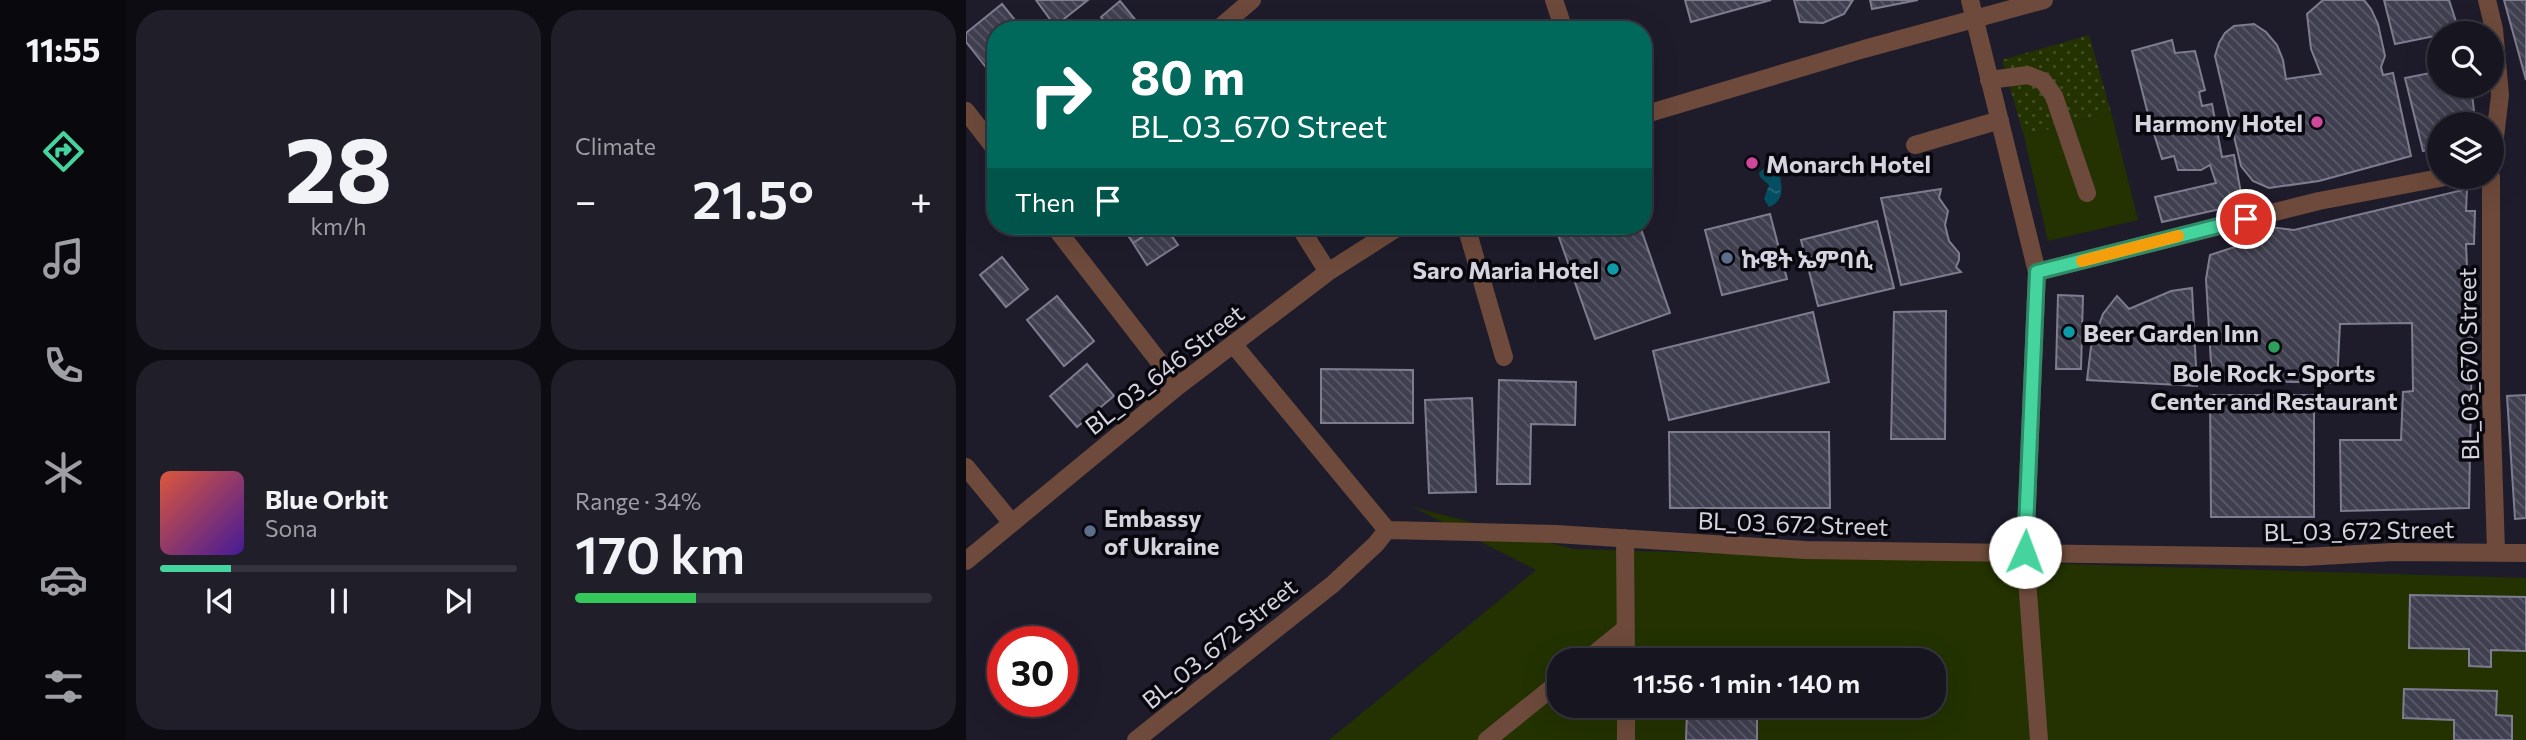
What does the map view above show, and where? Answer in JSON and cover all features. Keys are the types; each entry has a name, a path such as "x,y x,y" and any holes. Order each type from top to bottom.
{"street":[{"path":"1228,21 1252,0"},
{"path":"1554,0 1561,21"},
{"path":"1970,0 2037,272 2025,552 2039,740"},
{"path":"1652,112 1864,49 2044,0"},
{"path":"2487,0 2494,29 2500,95 2498,112"},
{"path":"1989,80 2028,75 2043,81 2054,96 2087,193"},
{"path":"966,111 987,138"},
{"path":"1915,145 2000,120"},
{"path":"2037,272 2319,201 2427,180"},
{"name":"BL_03_670 Street","path":"2491,189 2491,394 2497,551"},
{"path":"1061,235 1178,386"},
{"path":"1305,235 1328,272"},
{"name":"BL_03_646 Street","path":"966,561 1178,386 1328,272 1386,235"},
{"path":"1469,235 1504,356"},
{"path":"1233,344 1387,530"},
{"path":"966,467 1012,523"},
{"name":"BL_03_672 Street","path":"1136,740 1333,584 1376,544 1387,530 1625,538 1805,550 2304,557 2393,552 2526,553"},
{"path":"1625,538 1626,648"},
{"path":"1602,648 1625,629"},
{"path":"1487,740 1547,692"},
{"path":"1626,718 1626,740"}],"green space":[{"path":"2089,35 2111,112 2024,136 2002,60"},
{"path":"2111,112 2138,220 2048,241 2024,136"},
{"path":"1413,507 1573,549 2526,578 2526,740 1329,740 1536,570"}],"water":[{"path":"1768,165 1778,170 1781,186 1778,201 1769,207 1764,199 1769,185 1759,173"}],"building":[{"path":"1036,0 1088,0 1061,21 1051,21"},
{"path":"1685,0 1771,0 1691,22"},
{"path":"1794,0 1853,0 1844,14 1823,23 1800,22"},
{"path":"1870,0 1918,0 1872,9"},
{"name":"Harmony Hotel","path":"2323,0 2364,0 2371,9 2378,24 2385,56 2381,67 2383,75 2393,73 2411,156 2319,181 2269,188 2253,181 2241,166 2215,56 2225,33 2234,26 2254,24 2266,32 2277,45 2286,79 2321,74 2311,49 2307,14"},
{"path":"2384,0 2449,0 2456,21 2427,21 2427,38 2395,44"},
{"path":"2504,0 2526,0 2526,80"},
{"path":"1120,1 1136,21 1104,21 1101,17"},
{"path":"1002,4 1016,21 987,21 987,68 966,42 966,33"},
{"path":"2172,40 2175,53 2195,51 2205,90 2199,92 2202,106 2212,104 2222,157 2234,155 2243,204 2162,222 2155,197 2216,183 2210,165 2201,170 2178,170 2174,156 2162,159 2149,118 2132,51"},
{"path":"2427,74 2427,98 2472,98 2474,111 2427,112 2427,150 2423,151 2405,78"},
{"path":"1941,189 1939,198 1948,211 1945,225 1949,241 1959,253 1956,267 1961,272 1901,285 1881,198"},
{"name":"Bole Rock - Sports Center and Restaurant","path":"2467,189 2466,211 2475,211 2474,244 2466,244 2468,289 2473,289 2469,508 2341,511 2340,440 2401,440 2403,392 2413,391 2412,323 2340,324 2337,383 2212,380 2206,279 2210,255 2268,236 2270,227 2294,230"},
{"path":"1770,214 1787,279 1722,295 1705,230"},
{"path":"1877,221 1894,288 1818,306 1801,240"},
{"path":"1128,235 1145,235 1133,243"},
{"path":"1145,235 1171,235 1178,245 1147,265 1133,243"},
{"name":"Saro Maria Hotel","path":"1558,235 1643,235 1670,313 1595,339"},
{"path":"1002,257 1028,289 1006,307 980,275"},
{"name":"Beer Garden Inn","path":"2192,288 2197,386 2087,380 2091,347 2103,314 2117,296 2129,309 2171,291"},
{"name":"Beer Garden Inn","path":"2058,295 2083,296 2081,369 2056,369"},
{"path":"1057,296 1094,341 1064,366 1027,320"},
{"path":"1946,311 1945,439 1891,439 1894,312"},
{"path":"1813,312 1829,382 1669,420 1653,351"},
{"path":"1087,364 1114,396 1077,427 1050,396"},
{"path":"1321,369 1413,370 1413,423 1321,423"},
{"path":"1499,380 1576,382 1575,425 1531,424 1530,484 1497,484"},
{"path":"2210,395 2314,395 2314,517 2211,517"},
{"path":"2526,395 2526,518 2515,519 2507,396"},
{"path":"1472,398 1476,492 1429,493 1425,400"},
{"path":"1669,432 1829,432 1830,508 1670,508"},
{"path":"2410,595 2526,597 2526,651 2491,650 2491,667 2469,666 2469,649 2409,648"},
{"path":"2404,689 2497,691 2496,715 2512,716 2512,740 2454,740 2454,720 2403,718"},
{"path":"1687,718 1757,718 1757,740 1686,740"}],"slow traffic":[{"path":"2082,261 2178,236"}],"place":[{"name":"Harmony Hotel","path":"2317,122"},
{"name":"Monarch Hotel","path":"1752,163"},
{"name":"ኩዌት ኤምባሲ","path":"1727,258"},
{"name":"Saro Maria Hotel","path":"1613,269"},
{"name":"Beer Garden Inn","path":"2069,332"},
{"name":"Bole Rock - Sports Center and Restaurant","path":"2274,347"},
{"name":"Embassy of Ukraine","path":"1090,531"}],"route":[{"path":"2025,552 2037,272 2246,219"}]}
